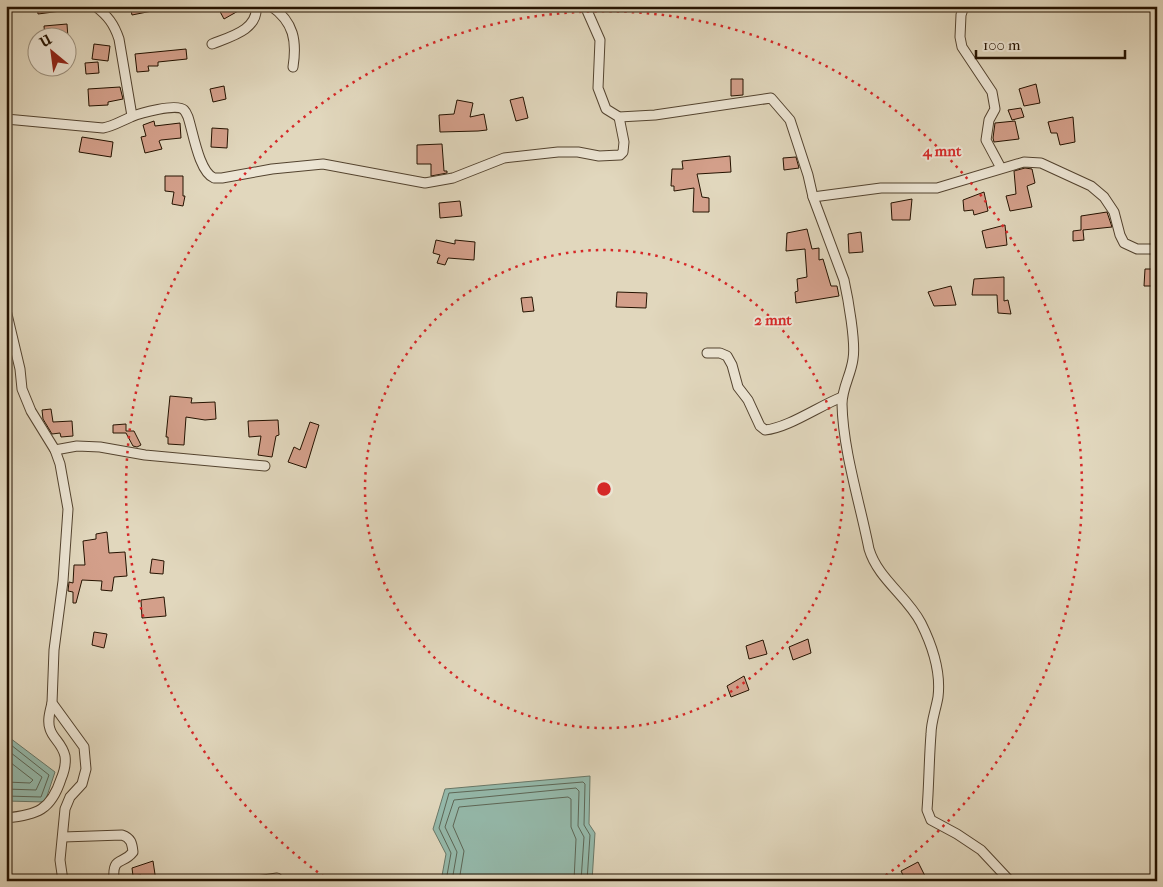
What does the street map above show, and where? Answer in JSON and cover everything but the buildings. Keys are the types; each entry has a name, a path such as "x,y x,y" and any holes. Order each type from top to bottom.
{"street":[{"path":"95,6 116,27 120,39 132,116"},
{"path":"212,44 248,27 255,16 256,6"},
{"path":"271,6 292,29 296,50 293,66"},
{"path":"585,6 600,40 598,88 600,95 606,109 619,117 655,115 771,98 781,107 790,120 808,175 813,197 847,292 854,350 853,360 842,397 843,414 849,460 872,559 920,622 937,670 938,696 931,732 927,810 931,820 981,850 1010,881"},
{"path":"964,6 960,37 962,48 992,92 995,109 989,120 986,140 1001,168"},
{"path":"6,120 103,128 120,123 132,116 166,108 183,109 186,111 191,125 200,159 206,172 214,178 322,164 425,183 454,178 504,158 558,152 578,152 599,156 620,155 624,152 624,142 619,117"},
{"path":"813,197 881,188 937,188 1024,162 1041,163 1091,186 1104,197 1114,212 1124,243 1137,249 1157,249"},
{"path":"6,310 19,364 22,389 39,425 55,450 63,474 68,510 68,526 54,650 52,703 49,718 49,726 62,747 65,760 58,789 49,804 42,810 26,816 6,818"},
{"path":"707,352 720,352 727,356 732,365 738,387 748,400 760,426 765,430 785,424 842,397"},
{"path":"55,450 77,446 100,447 145,455 265,466"},
{"path":"52,703 84,747 86,758 85,778 67,802 60,860 63,881"},
{"path":"63,837 122,835 131,840 133,852 118,861 114,866 114,881"},
{"path":"257,881 276,878 280,881"}],"water":[{"path":"6,735 55,772 45,802 6,801"},
{"path":"590,776 589,824 595,833 592,881 441,881 446,854 433,829 445,789"}]}
